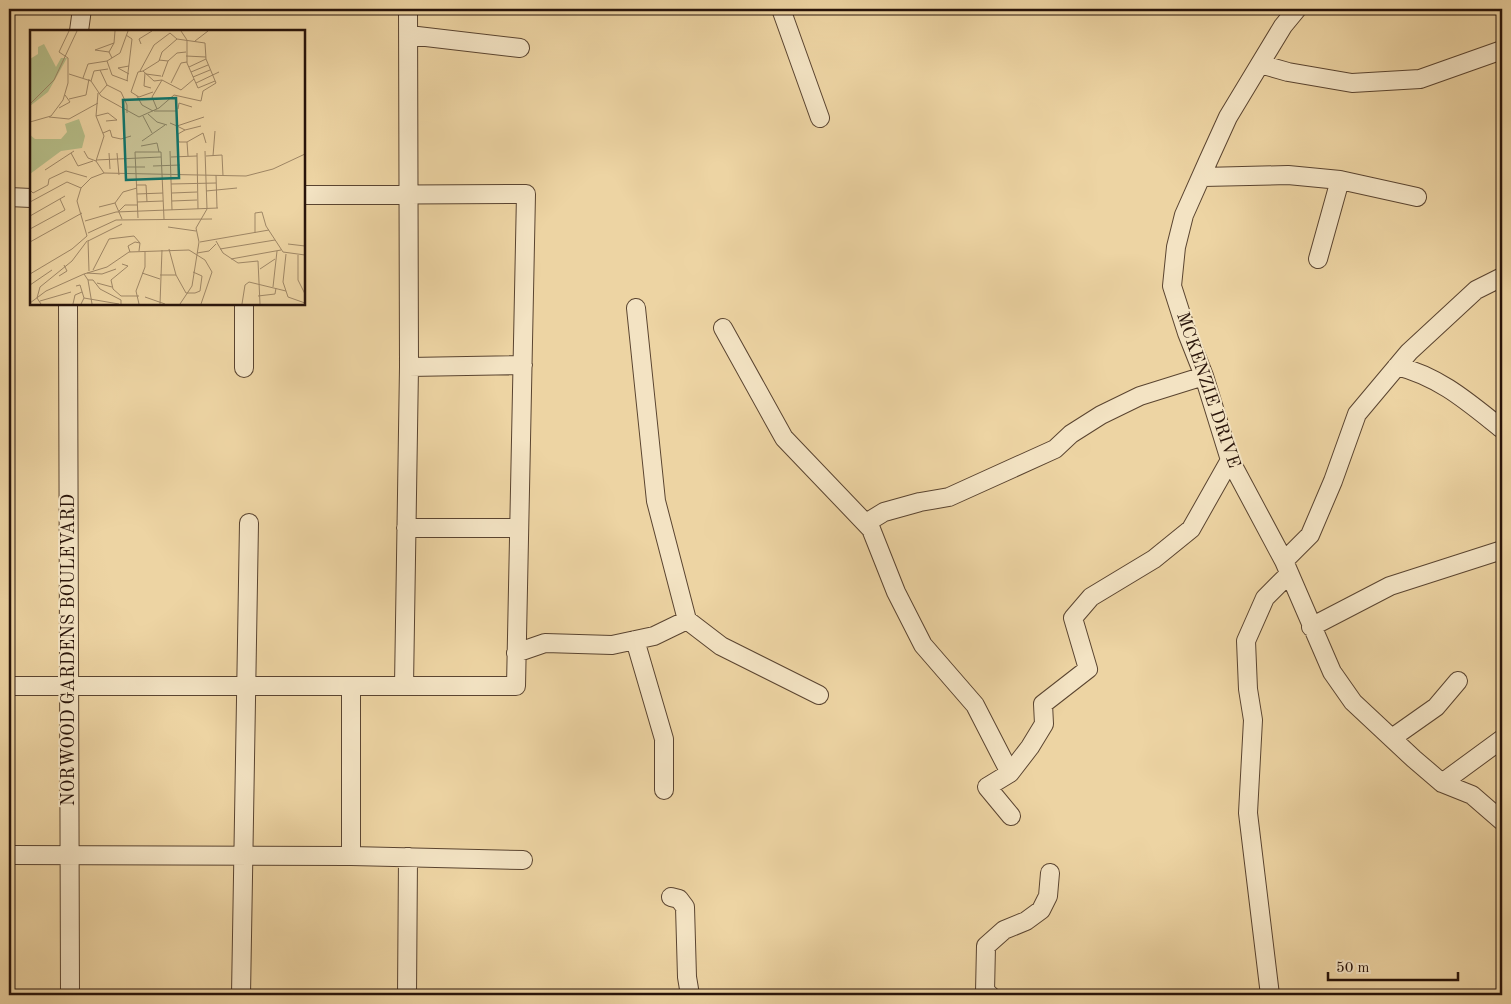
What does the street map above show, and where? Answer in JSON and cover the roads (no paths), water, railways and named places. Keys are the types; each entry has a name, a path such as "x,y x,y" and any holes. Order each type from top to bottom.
{"street":[{"path":"79,30 82,9"},
{"path":"404,686 409,368 408,9"},
{"path":"781,9 820,118"},
{"name":"MCKENZIE DRIVE","path":"1297,9 1283,26 1228,118 1184,216 1176,247 1172,286 1186,333 1204,376 1230,460 1286,568 1332,672 1353,702 1442,782 1472,794 1502,820"},
{"path":"409,35 520,48"},
{"path":"1260,64 1288,72 1352,83 1420,79 1502,50"},
{"path":"1202,177 1288,175 1340,180 1417,197"},
{"path":"1318,259 1340,180"},
{"path":"9,686 516,686 526,194 305,195"},
{"path":"9,197 30,198"},
{"path":"1270,995 1248,813 1253,720 1248,689 1246,641 1265,598 1310,535 1333,481 1357,414 1408,352 1476,290 1502,277"},
{"name":"NORWOOD GARDENS BOULEVARD","path":"68,305 70,995"},
{"path":"244,305 244,368"},
{"path":"636,308 656,500 687,620 721,646 819,695"},
{"path":"723,328 784,438 871,529 896,592 923,645 975,705 1010,773"},
{"path":"409,368 522,365"},
{"path":"1397,366 1421,372 1450,389 1502,429"},
{"path":"866,523 884,512 920,502 950,497 1056,449 1071,434 1101,415 1140,396 1204,376"},
{"path":"1011,816 987,788 1010,773 1044,724 1043,704 1088,669 1073,618 1091,598 1154,560 1191,529 1230,460"},
{"path":"241,995 249,523"},
{"path":"406,528 519,528"},
{"path":"1311,627 1390,586 1502,550"},
{"path":"516,653 545,644 612,645 654,636 687,620"},
{"path":"635,640 664,739 664,790"},
{"path":"1392,738 1436,707 1458,681"},
{"path":"350,686 351,856"},
{"path":"1442,782 1502,739"},
{"path":"9,855 351,856 523,860"},
{"path":"408,857 408,995"},
{"path":"985,994 986,946 1004,930 1026,921 1041,910 1048,896 1050,873"},
{"path":"671,897 679,900 685,907 686,977 690,995"}]}
